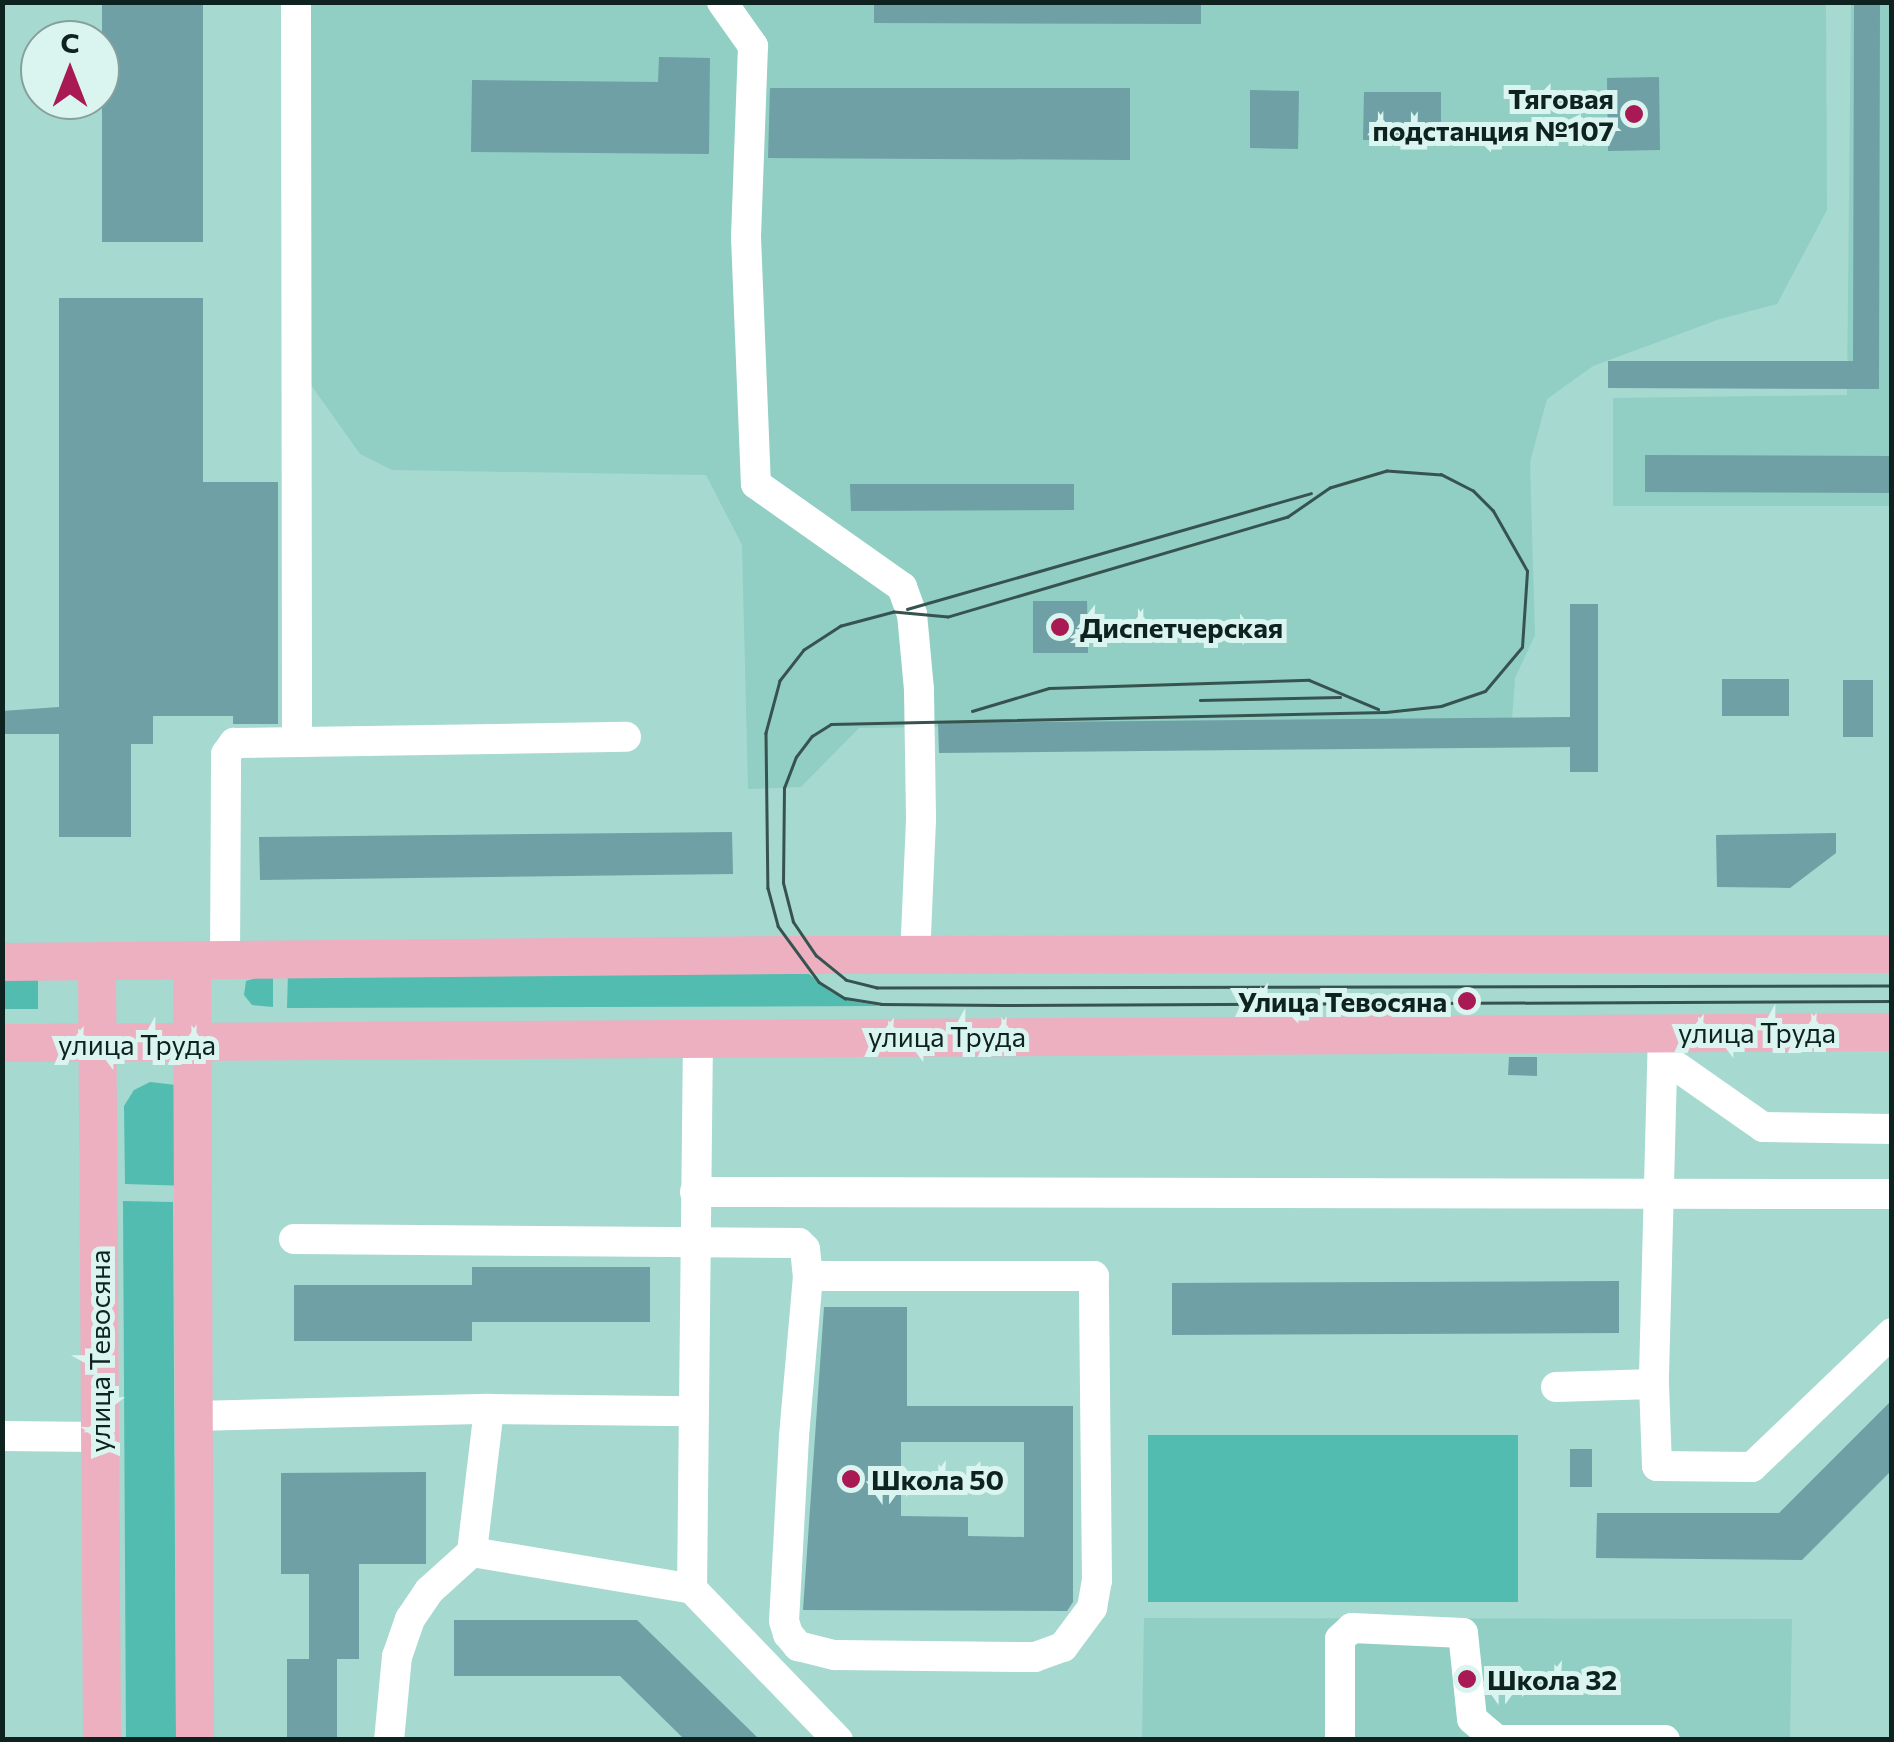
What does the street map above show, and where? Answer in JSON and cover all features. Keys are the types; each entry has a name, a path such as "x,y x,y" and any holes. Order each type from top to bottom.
{"main road":[{"path":"2,962 915,954 1892,954"},
{"path":"195,1740 192,1044 208,962"},
{"name":"улица Тевосяна","path":"98,963 102,1740"},
{"name":"улица Труда","path":"2,1044 698,1037 1663,1044 1892,1032"}],"lane":[{"path":"296,2 297,742"},
{"path":"722,2 752,46 746,238 756,484 902,587 912,614 919,690 921,820 915,954"},
{"path":"208,962 228,749 238,742 626,737"},
{"path":"692,1589 698,1037"},
{"path":"1663,1044 1755,1125 1892,1129"},
{"path":"1663,1044 1654,1384 1657,1466 1750,1468 1892,1334"},
{"path":"694,1192 1892,1194"},
{"path":"294,1239 799,1243 805,1249 808,1276 788,1547 784,1620 788,1634 798,1646 835,1655 1034,1657 1063,1648 1092,1608 1097,1581 1094,1276 1086,1272 808,1276"},
{"path":"1556,1388 1654,1384"},
{"path":"389,1740 397,1656 410,1619 430,1591 472,1552 489,1409"},
{"path":"194,1416 489,1409 693,1411"},
{"path":"2,1436 100,1437"},
{"path":"472,1552 692,1589 838,1740"},
{"path":"1340,1740 1340,1639 1352,1628 1463,1633 1472,1718 1496,1739"},
{"path":"1488,1740 1665,1740"}],"shaded area":[{"path":"309,3 1826,3 1827,210 1777,304 1720,319 1593,366 1547,399 1530,462 1535,635 1515,678 1512,719 859,728 801,787 748,789 742,545 706,475 392,470 360,454 311,385"},
{"path":"1851,3 1891,3 1891,506 1613,506 1613,398 1847,395"},
{"path":"804,970 831,992 851,1001 881,1006 287,1008 288,973"},
{"path":"273,973 273,1007 252,1005 244,995 246,981"},
{"path":"3,974 38,974 38,1009 3,1009"},
{"path":"150,1082 176,1085 190,1186 125,1184 124,1106 134,1090"},
{"path":"123,1201 173,1202 176,1739 126,1739"},
{"path":"1148,1435 1518,1435 1518,1602 1148,1602"},
{"name":"Школа 32","path":"1144,1618 1792,1619 1790,1739 1142,1740"}],"building":[{"path":"102,2 203,2 203,242 102,242 102,120 120,120 120,20 102,20"},
{"path":"874,2 1201,2 1201,24 874,23"},
{"path":"1854,2 1880,2 1879,389 1608,388 1608,361 1853,361"},
{"path":"659,57 710,58 709,154 471,152 472,80 658,82"},
{"name":"Тяговая подстанция №107","path":"1659,77 1660,150 1608,151 1607,78"},
{"path":"770,88 1130,88 1130,160 768,158"},
{"path":"1250,90 1299,91 1298,149 1250,148"},
{"path":"1364,92 1441,92 1441,141 1363,140"},
{"path":"59,298 203,298 203,482 278,482 278,724 233,724 233,716 153,716 153,744 131,744 131,837 59,837 59,734 2,734 2,711 59,707"},
{"path":"1645,455 1892,456 1892,493 1645,492"},
{"path":"850,484 1074,484 1074,510 851,511"},
{"name":"Диспетчерская","path":"1033,601 1087,601 1088,653 1033,653"},
{"path":"1570,604 1598,604 1598,772 1570,772 1570,747 939,753 938,723 1570,717"},
{"path":"1722,679 1789,679 1789,716 1722,716"},
{"path":"1843,680 1873,680 1873,737 1843,737"},
{"path":"732,832 733,874 260,880 259,837"},
{"path":"1836,833 1836,853 1790,888 1717,887 1716,835"},
{"path":"1509,1057 1537,1057 1537,1076 1508,1075"},
{"path":"472,1267 650,1267 650,1322 472,1322 472,1341 294,1341 294,1285 472,1285"},
{"path":"1619,1281 1619,1333 1172,1335 1172,1283"},
{"name":"Школа 50","path":"824,1307 907,1307 907,1406 1073,1406 1073,1602 1067,1611 803,1610","holes":["901,1442 1024,1442 1024,1537 968,1536 968,1517 901,1516"]},
{"path":"1892,1400 1892,1470 1802,1560 1596,1558 1597,1513 1779,1513"},
{"path":"1570,1449 1592,1449 1592,1487 1570,1487"},
{"path":"426,1472 426,1564 359,1564 359,1659 337,1659 337,1740 287,1740 287,1659 309,1659 309,1574 281,1574 281,1473"},
{"path":"454,1620 637,1620 760,1740 685,1740 620,1676 454,1676"}],"tram line":[{"path":"1892,986 877,988 846,980 816,956 793,922 783,883 784,788 796,757 812,736 831,724 1386,712 1441,706 1485,691 1522,647 1527,571 1493,511 1473,491 1441,475 1387,471 1330,488 1288,517 948,617 894,612 841,626 804,650 780,681 766,733 768,888 778,926 819,982 845,998 881,1004 1001,1005 1892,1001"},
{"path":"907,609 1311,493"},
{"path":"972,711 1049,688 1309,680 1378,709"},
{"path":"1200,700 1340,697"}],"place":[{"name":"Тяговая подстанция №107","path":"1634,114"},
{"name":"Диспетчерская","path":"1060,627"},
{"name":"Улица Тевосяна","path":"1467,1001"},
{"name":"Школа 50","path":"851,1479"},
{"name":"Школа 32","path":"1467,1679"}]}
